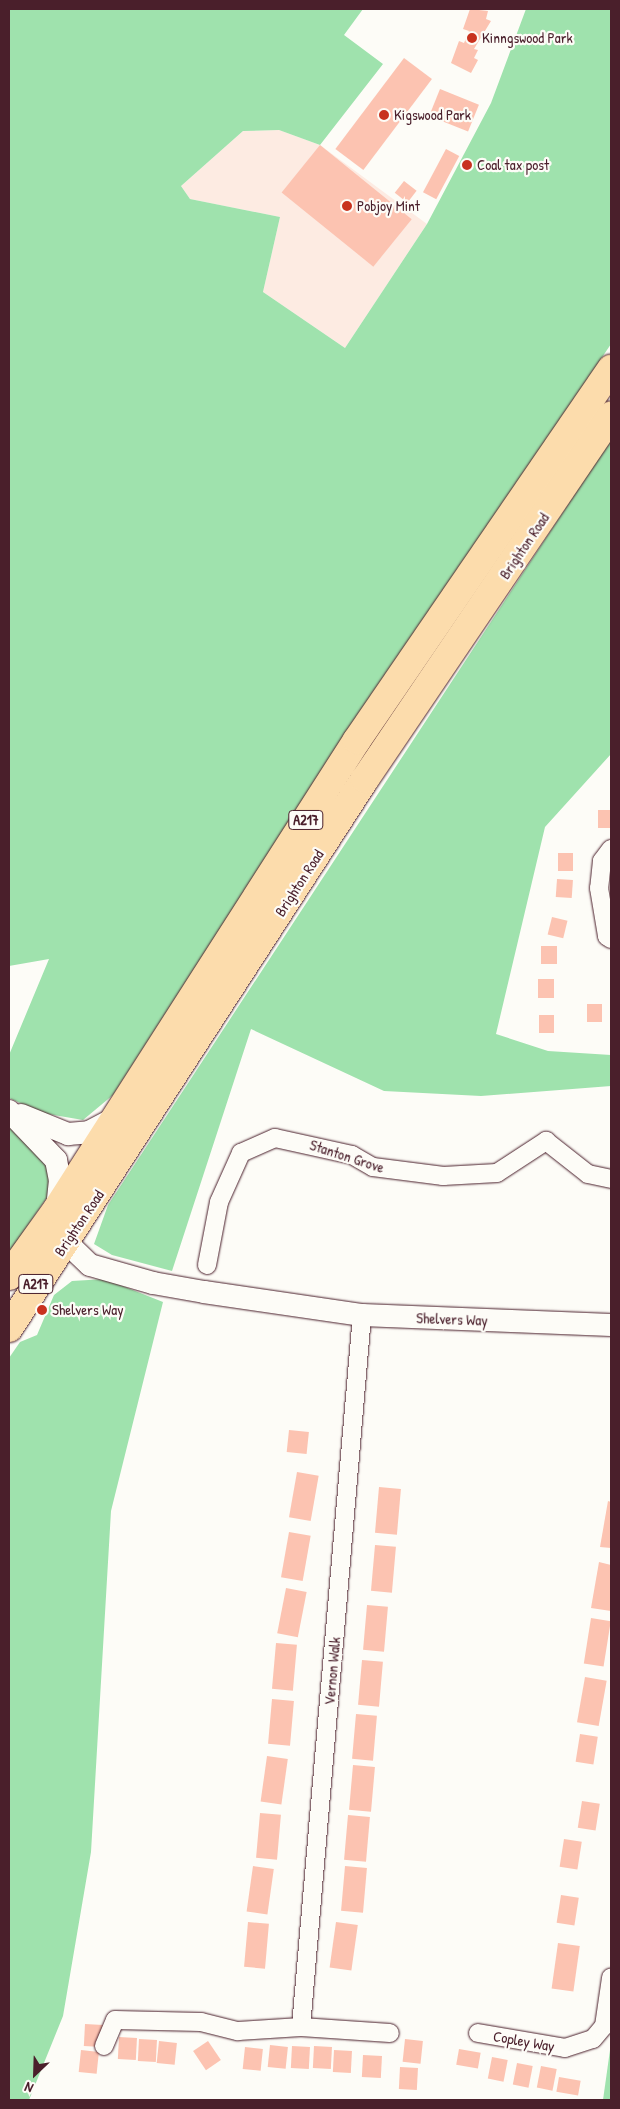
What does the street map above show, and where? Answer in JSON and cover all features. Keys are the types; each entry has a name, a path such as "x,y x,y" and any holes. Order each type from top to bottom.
{"highway":[{"name":"Brighton Road","path":"9,1276 57,1209 358,740 611,369"},
{"name":"Brighton Road","path":"9,1328 365,779 611,416"},
{"path":"9,1276 49,1244 66,1242"}],"street":[{"path":"611,850 602,861 599,888 607,936 611,939"},
{"path":"9,1110 68,1134 89,1132 115,1118"},
{"path":"9,1110 56,1160 60,1180 57,1209"},
{"name":"Stanton Grove","path":"208,1265 219,1202 241,1153 254,1144 275,1138 352,1155 373,1167 443,1176 497,1173 546,1141 588,1174 611,1179"},
{"name":"Shelvers Way","path":"66,1242 90,1265 153,1283 362,1315 611,1325"},
{"path":"37,1283 71,1264 90,1265"},
{"name":"Vernon Walk","path":"301,2027 362,1315"},
{"name":"Copley Way","path":"478,2033 565,2048 593,2039 604,2026 611,1978"},
{"path":"104,2046 115,2020 201,2022 238,2031 301,2027 390,2033"}],"shaded area":[{"path":"279,130 320,145 427,224 345,348 263,292 280,217 190,199 181,186 243,131"}],"green space":[{"path":"9,9 363,9 344,35 383,64 320,145 279,130 243,131 181,186 190,199 280,217 263,292 345,348 427,224 491,103 526,9 611,9 611,344 252,879 113,1095 83,1120 42,1113 9,1098 9,1055 49,959 9,966"},
{"path":"611,439 611,754 545,827 496,1034 548,1051 611,1055 611,1086 481,1096 384,1091 251,1029 172,1271 112,1255 94,1244 108,1205"},
{"path":"9,1124 50,1170 50,1193 9,1253"},
{"path":"105,1279 163,1302 111,1511 91,1852 63,2016 29,2100 9,2100 9,1358 20,1342 37,1335 54,1295 72,1281"},
{"path":"611,2043 611,2100 603,2100"}],"building":[{"name":"Kinngswood Park","path":"470,9 488,11 486,19 491,21 474,49 478,50 474,58 478,60 471,73 451,63 459,41 464,43 469,31 463,29"},
{"name":"Kigswood Park","path":"404,58 432,79 363,170 335,149"},
{"path":"440,89 479,105 468,132 429,116"},
{"name":"Pobjoy Mint","path":"320,145 412,219 373,267 282,192"},
{"path":"446,149 459,156 436,199 423,192"},
{"path":"404,181 417,191 407,203 395,193"},
{"path":"598,810 611,810 611,828 598,828"},
{"path":"558,853 573,853 573,871 558,871"},
{"path":"557,879 573,880 572,898 556,897"},
{"path":"552,917 568,921 563,938 548,934"},
{"path":"541,946 557,946 557,964 541,964"},
{"path":"538,979 554,979 554,998 538,998"},
{"path":"587,1004 602,1004 602,1022 587,1022"},
{"path":"539,1015 554,1015 554,1033 539,1033"},
{"path":"289,1430 309,1432 307,1454 287,1452"},
{"path":"297,1472 319,1476 311,1521 289,1517"},
{"path":"379,1487 401,1489 397,1535 375,1533"},
{"path":"608,1501 611,1502 611,1548 600,1547"},
{"path":"289,1532 311,1536 303,1581 281,1577"},
{"path":"375,1545 396,1547 392,1593 371,1591"},
{"path":"599,1562 611,1565 611,1611 591,1608"},
{"path":"286,1588 307,1592 298,1637 277,1633"},
{"path":"367,1605 388,1607 384,1652 363,1650"},
{"path":"591,1618 611,1621 604,1667 584,1663"},
{"path":"276,1643 297,1645 293,1691 272,1689"},
{"path":"362,1660 383,1662 379,1707 358,1705"},
{"path":"585,1677 607,1681 599,1726 577,1722"},
{"path":"272,1699 294,1701 290,1746 268,1744"},
{"path":"356,1714 377,1716 373,1761 352,1759"},
{"path":"580,1734 598,1737 593,1764 576,1762"},
{"path":"267,1756 288,1759 281,1804 261,1802"},
{"path":"353,1765 375,1767 371,1812 349,1810"},
{"path":"582,1801 600,1804 596,1830 578,1828"},
{"path":"260,1813 281,1815 277,1860 256,1858"},
{"path":"348,1815 370,1817 366,1862 344,1860"},
{"path":"564,1839 582,1842 577,1869 560,1867"},
{"path":"253,1866 274,1869 267,1914 247,1912"},
{"path":"345,1866 367,1868 363,1913 341,1911"},
{"path":"561,1895 579,1898 574,1925 557,1923"},
{"path":"248,1922 269,1924 265,1969 244,1967"},
{"path":"336,1922 358,1925 351,1971 330,1968"},
{"path":"558,1943 580,1946 573,1992 552,1989"},
{"path":"85,2024 103,2025 102,2047 84,2046"},
{"path":"119,2037 137,2038 136,2060 118,2059"},
{"path":"139,2039 157,2040 156,2062 138,2061"},
{"path":"405,2039 423,2041 420,2064 403,2062"},
{"path":"159,2041 177,2043 175,2065 157,2063"},
{"path":"208,2041 221,2060 206,2070 193,2051"},
{"path":"270,2045 288,2047 286,2069 268,2067"},
{"path":"292,2046 310,2047 309,2069 291,2068"},
{"path":"314,2046 332,2047 331,2069 313,2068"},
{"path":"245,2047 263,2049 261,2071 243,2069"},
{"path":"459,2049 481,2053 478,2069 456,2065"},
{"path":"81,2050 99,2052 97,2074 79,2072"},
{"path":"334,2050 352,2051 351,2073 333,2072"},
{"path":"363,2055 382,2056 381,2078 362,2077"},
{"path":"492,2057 508,2060 504,2082 488,2079"},
{"path":"517,2063 533,2066 529,2088 513,2085"},
{"path":"541,2066 557,2069 553,2091 537,2088"},
{"path":"400,2067 418,2068 417,2090 399,2089"},
{"path":"559,2077 581,2081 578,2096 556,2092"}],"place":[{"name":"Kinngswood Park","path":"472,38"},
{"name":"Kigswood Park","path":"384,115"},
{"name":"Coal tax post","path":"467,165"},
{"name":"Pobjoy Mint","path":"347,206"},
{"name":"Shelvers Way","path":"42,1310"}]}
